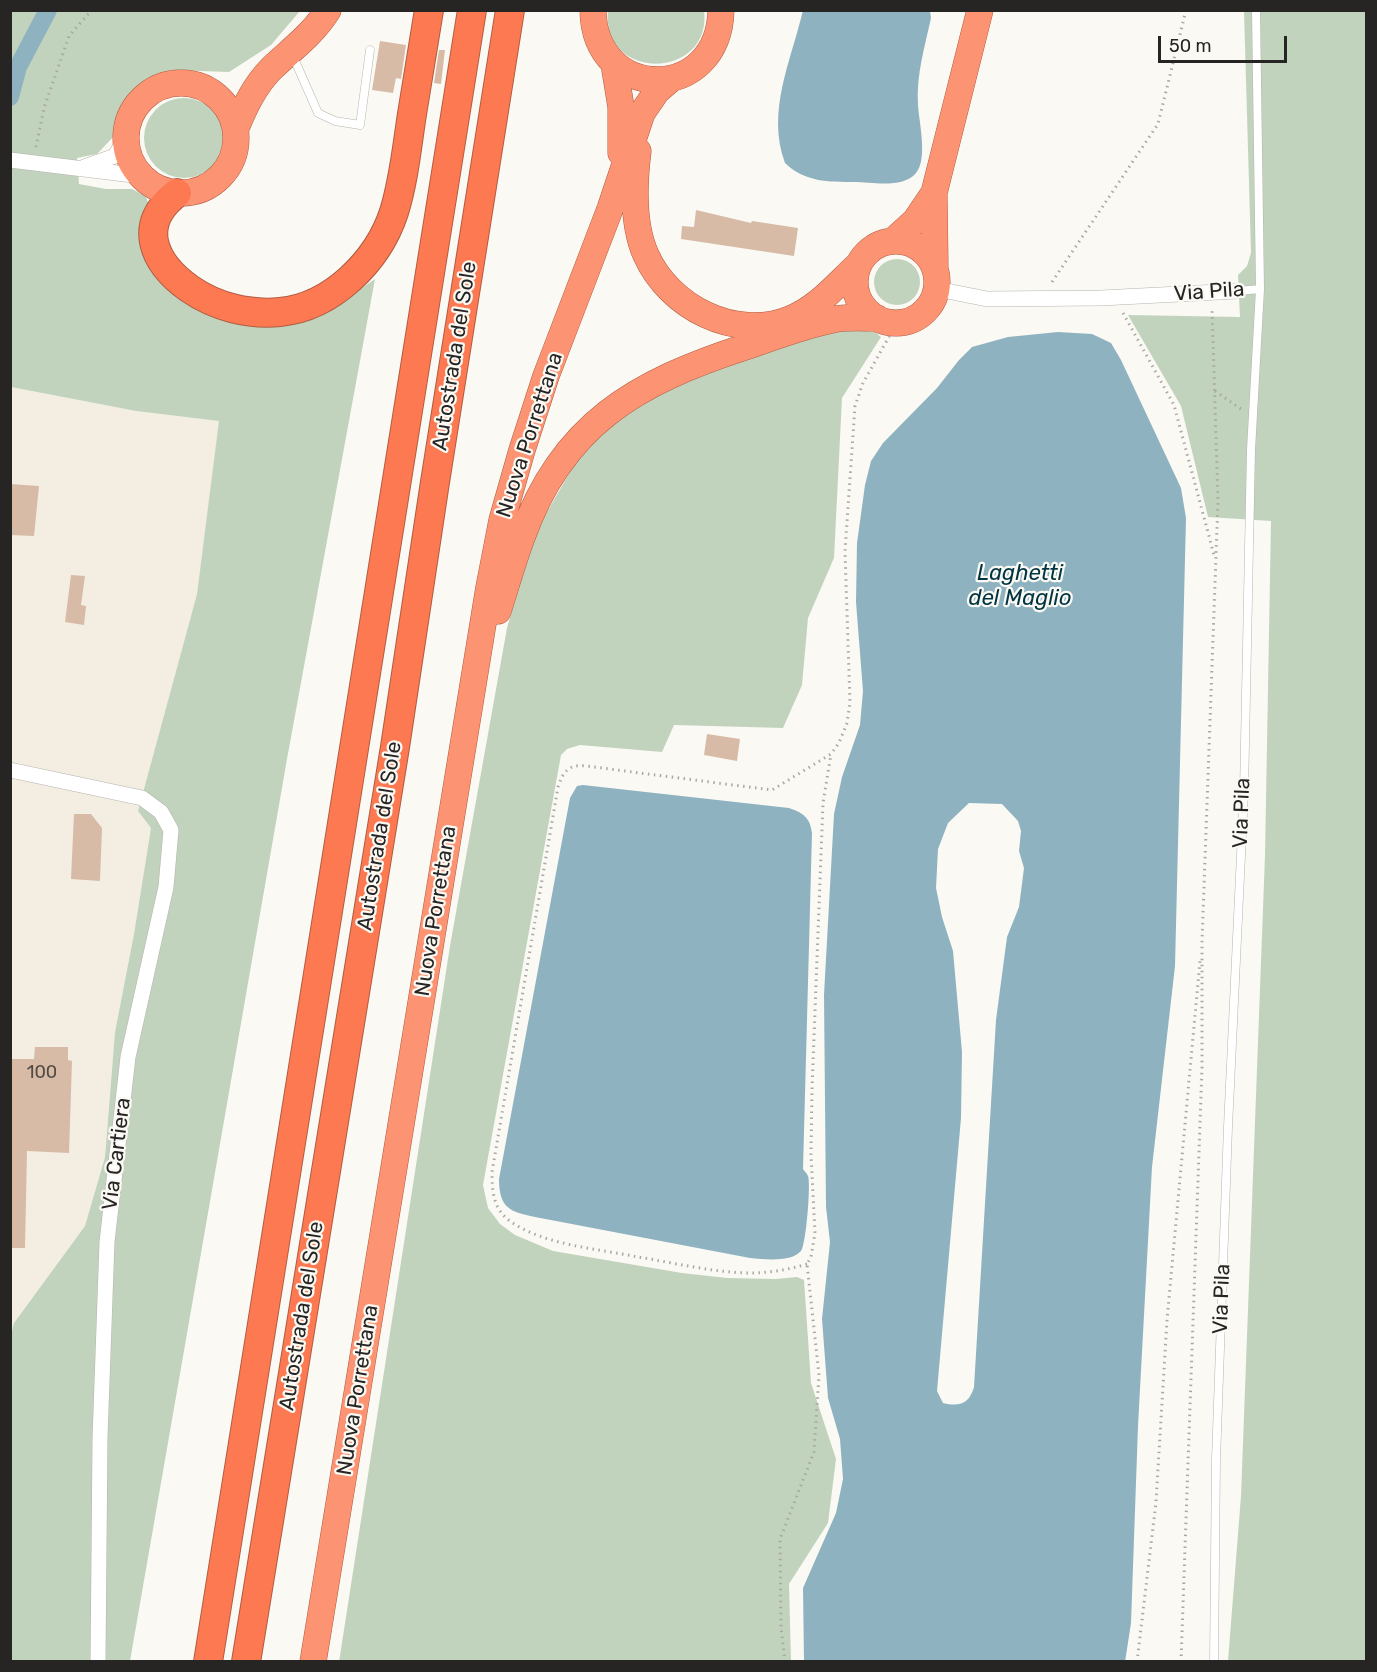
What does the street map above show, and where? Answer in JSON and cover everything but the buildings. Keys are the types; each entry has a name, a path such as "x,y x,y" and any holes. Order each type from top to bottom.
{"highway":[{"path":"207,89 251,79 271,69 291,53 321,21 328,10"},
{"path":"177,193 164,203 158,212 154,222 154,244 163,264 170,272 206,299 230,308 252,311 293,310 314,303 344,284 368,260 393,215 402,177 429,10"},
{"name":"Autostrada del Sole","path":"208,1662 472,10"},
{"name":"Autostrada del Sole","path":"246,1662 395,747 510,10"},
{"path":"593,10 594,31 602,49 614,64 631,75 650,80 671,79 688,73 703,62 714,47 720,30 721,10"},
{"path":"471,697 522,536 535,507 562,460 596,422 645,387 695,363 837,319 908,321 927,309 936,278 934,193 980,10"},
{"path":"614,64 621,107 620,175"},
{"path":"236,128 230,113 220,99 207,89 190,84 173,84 156,89 142,99 132,114 126,137 132,163 141,176 152,184 177,193 194,192 209,186 222,175 232,161 236,145 236,128 245,105 271,69"},
{"path":"620,175 642,113 657,91 671,79"},
{"path":"642,113 636,179 639,231 645,254 655,271 685,303 704,314 726,322 747,325 778,322 807,311 858,265 872,248 894,240 915,221 934,193"},
{"name":"Nuova Porrettana","path":"313,1662 502,520 546,376 610,210 620,175"},
{"path":"894,240 918,247 928,255 936,278"},
{"path":"858,265 855,277 860,301 867,311 887,320"}],"street":[{"path":"81,168 115,156 126,137"},
{"path":"13,160 141,176"},
{"name":"Via Pila","path":"936,278 987,299 1101,298 1238,291"},
{"name":"Via Cartiera","path":"10,770 141,798 161,812 171,831 166,887 128,1058 107,1242 100,1438 98,1662"}],"lane":[{"path":"1257,10 1260,289"},
{"path":"291,53 318,113 335,121 360,125 370,50"},
{"name":"Via Pila","path":"1214,1662 1217,1447 1228,1115 1244,792 1253,417 1260,289 1238,291"}],"path":[{"path":"1055,279 1158,124 1186,10"},
{"path":"33,164 44,108 69,36 89,13"},
{"path":"1181,1662 1202,1078 1202,942 1218,501 1212,293"},
{"path":"1122,312 1174,405 1215,558"},
{"path":"785,1662 781,1628 780,1539 814,1452 819,1375 807,1264 811,1257 814,1233 811,1154 812,1089 823,803 831,754 847,723 850,703 845,551 855,406 887,320"},
{"path":"1215,391 1253,417"},
{"path":"807,1264 782,1272 716,1271 579,1246 544,1236 510,1221 498,1210 493,1198 492,1172 558,787 564,771 570,767 586,766 772,790 831,754"},
{"path":"1137,1662 1155,1502 1167,1320 1202,942"}],"shaded area":[{"path":"11,387 136,411 220,421 197,594 138,811 151,828 115,1032 105,1157 85,1226 14,1323 11,1335"}],"green space":[{"path":"608,10 704,10 702,33 692,50 676,60 657,64 638,61 621,51 610,34"},
{"path":"11,11 300,11 271,45 229,72 172,70 146,80 129,98 116,134 97,154 77,158 79,184 106,189 132,189 146,196 151,213 144,243 214,312 332,308 375,279 287,759 130,1661 11,1662 11,1335 14,1323 85,1226 105,1157 115,1032 151,828 138,811 197,594 219,421 136,411 11,387"},
{"path":"1244,11 1366,11 1366,1661 1228,1661 1241,1496 1265,855 1271,521 1208,517 1181,406 1128,315 1240,317 1238,275 1247,266 1251,253"},
{"path":"184,98 199,101 212,110 221,123 224,138 221,153 212,166 199,175 184,178 169,175 156,166 147,153 144,138 147,123 156,110 169,101"},
{"path":"897,259 913,266 920,282 913,298 897,305 881,298 874,282 881,266"},
{"path":"857,330 875,332 881,337 842,398 834,558 808,618 802,685 783,728 674,725 662,752 580,745 567,749 561,755 483,1185 488,1208 500,1224 515,1235 553,1251 682,1273 727,1278 797,1277 804,1280 811,1383 836,1459 828,1523 789,1584 791,1661 339,1662 450,946 507,628 532,538 574,465 590,444 627,412 692,376 829,332"}],"water":[{"path":"803,10 930,11 931,18 918,83 922,159 920,167 910,178 887,184 817,180 800,174 785,163 780,144 779,105"},
{"name":"Laghetti del Maglio","path":"1058,332 1092,334 1111,343 1181,488 1186,518 1175,966 1152,1167 1138,1426 1131,1623 1125,1662 804,1661 803,1588 836,1513 843,1479 840,1439 828,1398 822,1319 830,1242 826,1207 824,995 834,814 842,777 860,725 863,691 856,602 857,543 865,485 871,461 883,443 937,388 959,360 972,347 1008,337","holes":["969,803 1002,804 1018,821 1021,831 1019,851 1024,868 1019,907 1007,937 996,1020 974,1387 966,1401 949,1404 943,1403 937,1391 961,1118 962,1052 953,951 936,888 938,849 948,823"]},
{"path":"577,786 789,808 802,814 810,823 812,833 803,1169 808,1176 809,1190 805,1238 801,1251 796,1255 777,1259 750,1258 526,1215 508,1207 501,1196 499,1179 570,798"}],"waterway":[{"path":"10,97 18,67 48,10"}]}
